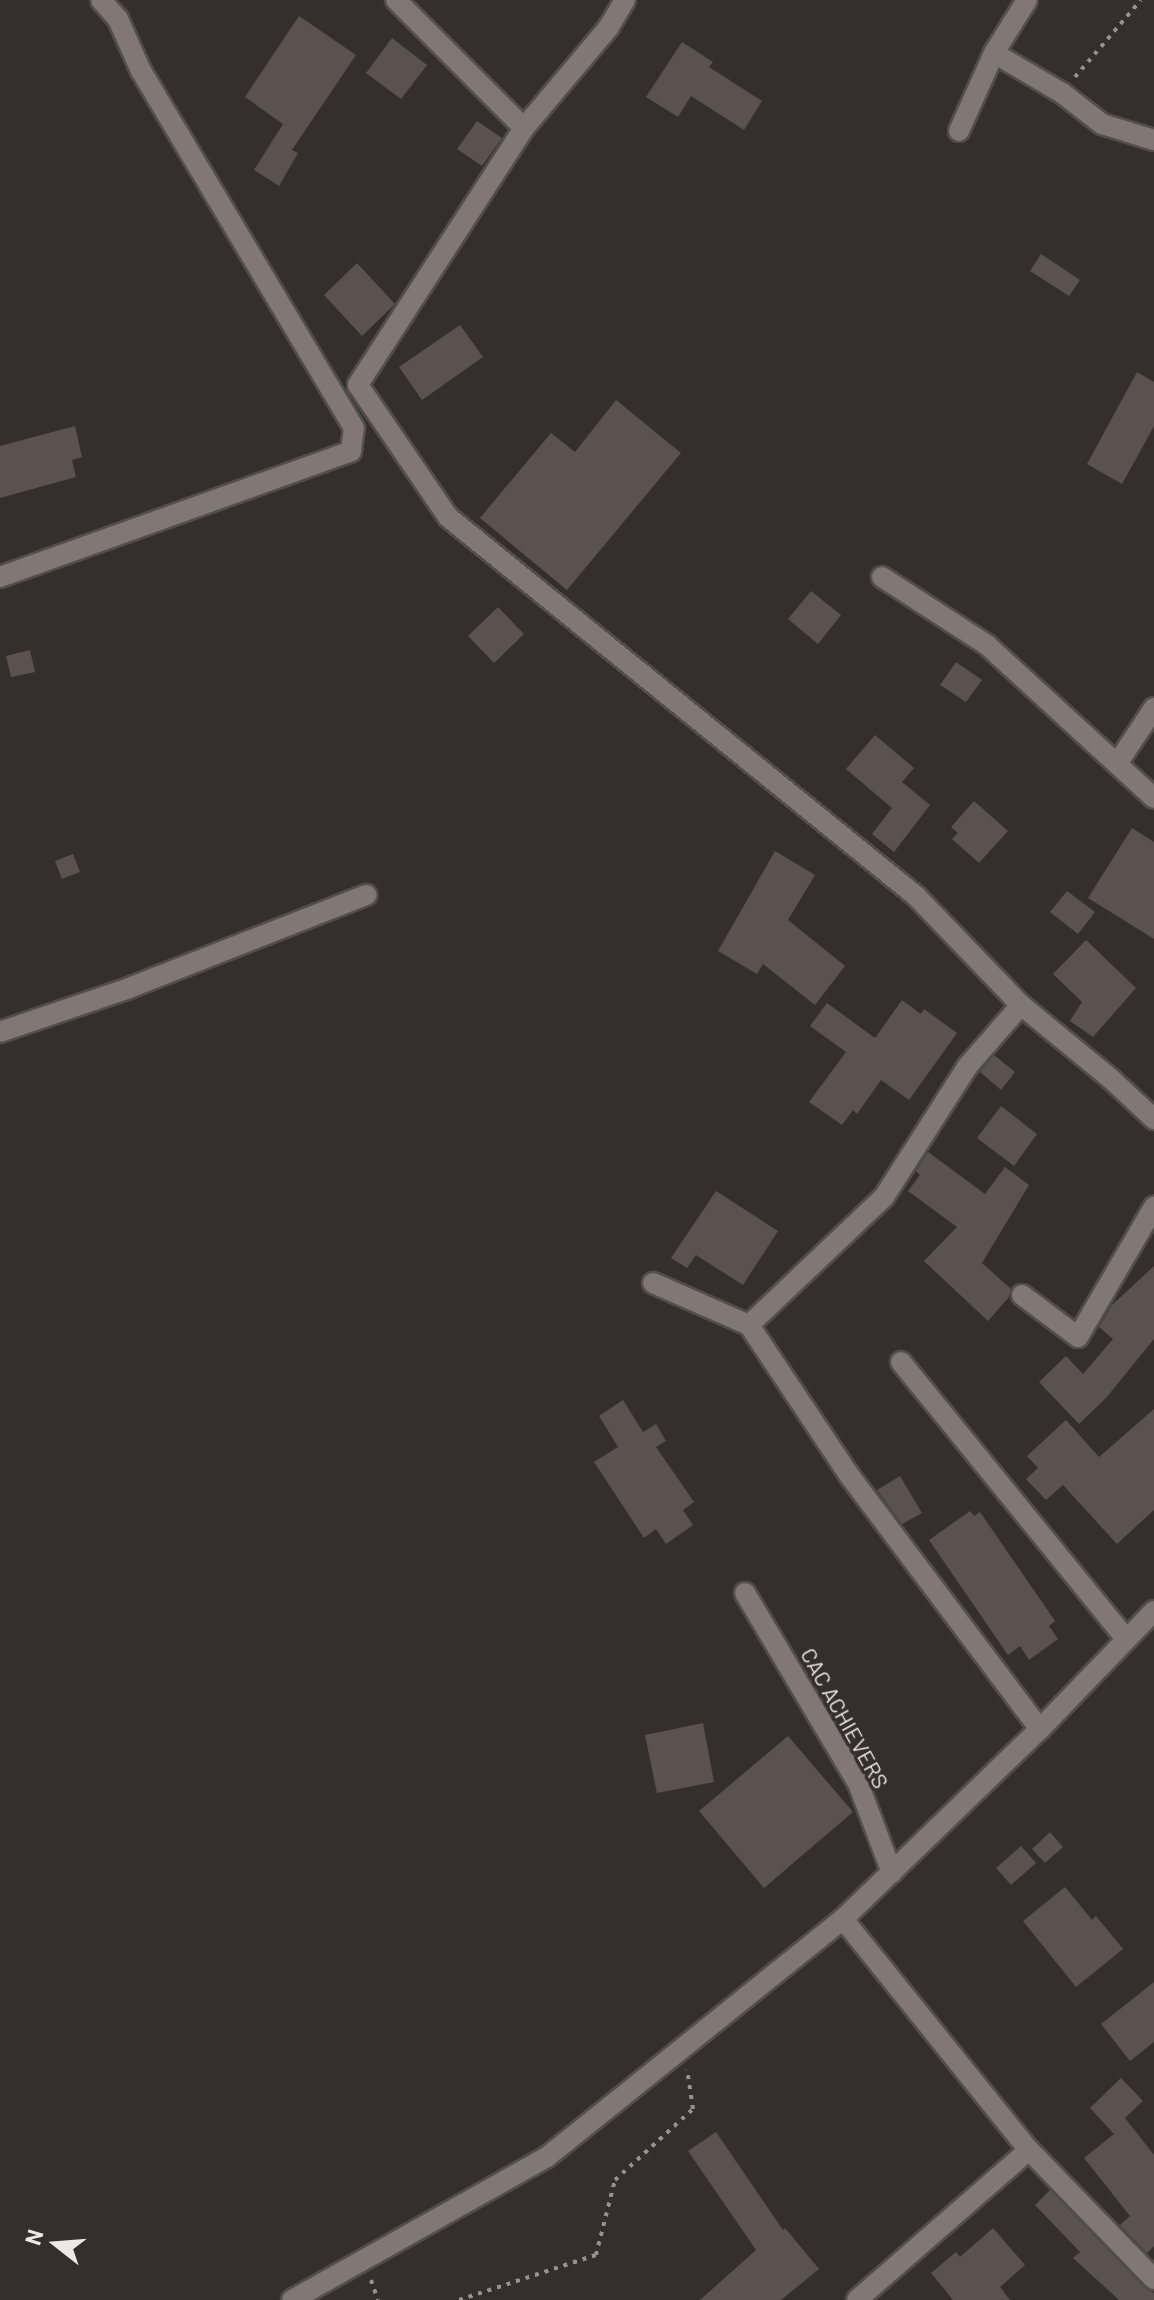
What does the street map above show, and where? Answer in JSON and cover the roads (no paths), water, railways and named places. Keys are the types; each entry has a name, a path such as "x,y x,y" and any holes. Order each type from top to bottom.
{"street":[{"path":"0,577 351,451 354,428 141,71 118,19 101,0"},
{"path":"396,0 524,128"},
{"path":"625,0 609,27 524,128 358,385 448,517 577,625 916,896 1021,1005 1154,1119"},
{"path":"959,131 994,53 1027,0"},
{"path":"994,53 1062,93 1102,124 1154,140"},
{"path":"882,577 987,645 1154,798"},
{"path":"1117,764 1154,708"},
{"path":"0,1032 129,988 366,895"},
{"path":"749,1325 884,1197 967,1067 1021,1005"},
{"path":"1022,1295 1078,1337 1154,1207"},
{"path":"653,1283 749,1325 849,1475 1040,1729"},
{"path":"901,1362 1125,1638"},
{"name":"CAC ACHIEVERS","path":"745,1593 858,1783 892,1873"},
{"path":"292,2300 547,2157 843,1919 1040,1729 1154,1611"},
{"path":"843,1919 1029,2150 1154,2279"},
{"path":"857,2300 1029,2150"}]}
